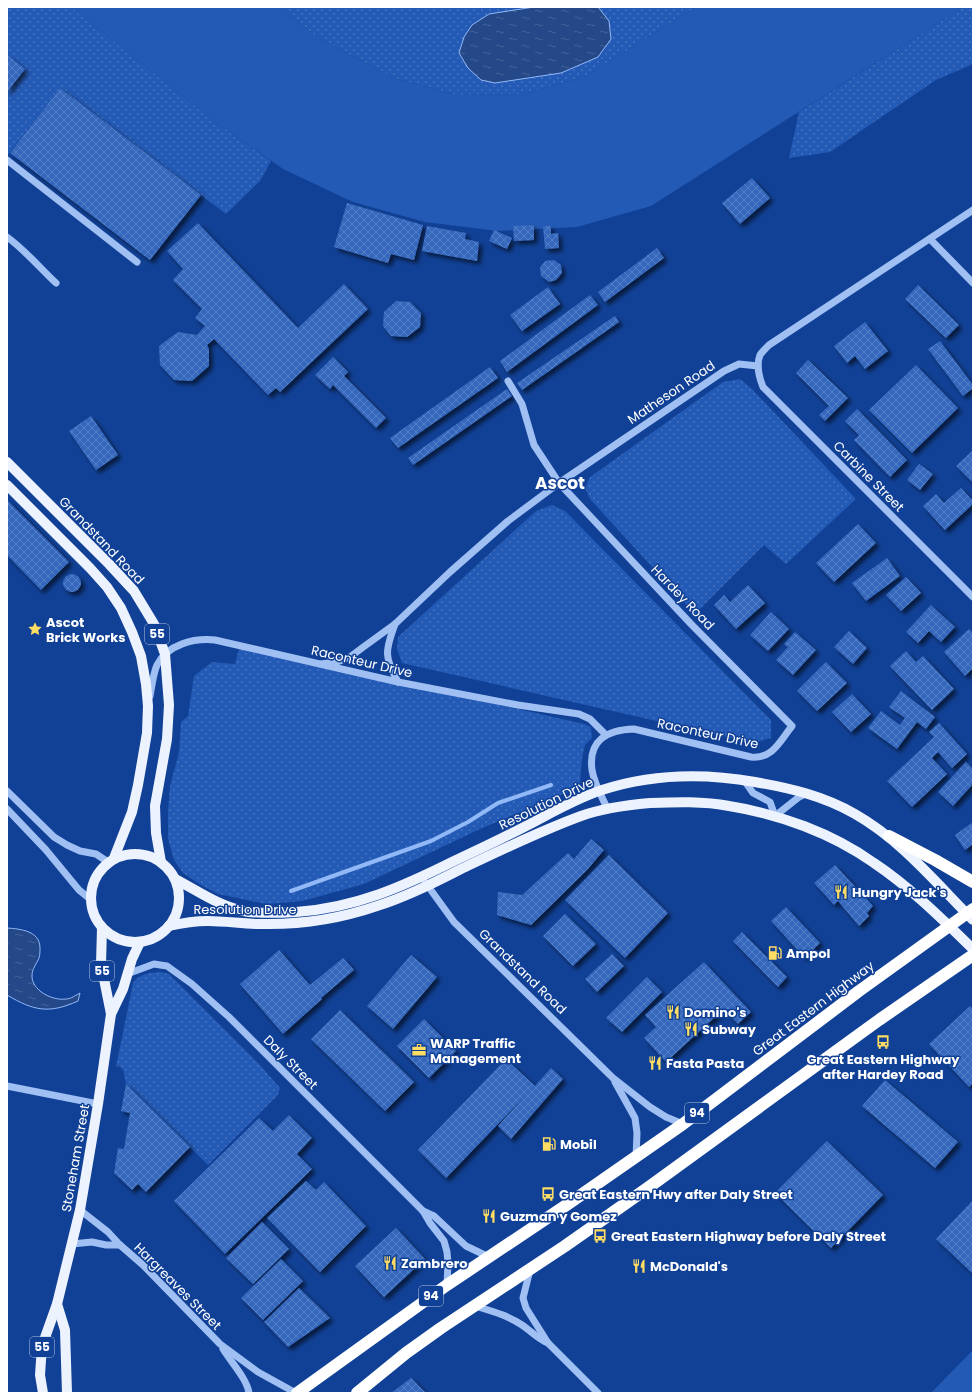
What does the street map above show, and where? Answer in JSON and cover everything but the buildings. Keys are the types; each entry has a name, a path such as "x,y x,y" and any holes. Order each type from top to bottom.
{"highway":[{"path":"889,836 973,882"},
{"name":"Great Eastern Highway","path":"297,1393 447,1285 683,1124 859,990 948,926 971,914"},
{"name":"94","path":"357,1393 406,1353 649,1187 880,1020 973,955"}],"main road":[{"name":"Grandstand Road","path":"7,462 134,591 154,624 165,654 169,705 167,739 155,806 156,833 161,862"},
{"name":"55","path":"7,485 107,587 121,608 141,656 146,684 148,708 147,733 132,812 111,860"},
{"name":"Resolution Drive","path":"169,926 190,922 208,921 269,924 312,921 332,918 378,906 575,801 599,791 632,782 683,776 744,780 793,789 808,793 835,804 855,814 889,836 971,914"},
{"name":"Resolution Drive","path":"175,879 211,900 236,909 250,912 284,913 307,911 360,901 425,881 540,832 607,808 649,804 701,803 728,805 775,816 819,832 858,852 896,879 973,949"},
{"name":"55","path":"126,854 150,856 161,862 169,870 175,879 179,903 176,915 169,926 161,934 140,942 126,941 113,937 102,928 96,920 90,899 91,888 94,878 100,869 111,860 126,854"},
{"name":"Stoneham Street","path":"43,1393 40,1376 42,1346 57,1304 80,1210 98,1104 110,1014 101,964 102,928"},
{"name":"Stoneham Street","path":"110,1014 123,989 127,974 140,942"},
{"name":"Stoneham Street","path":"57,1304 64,1330 67,1393"}],"street":[{"path":"7,160 137,262"},
{"path":"758,366 761,354 769,345 973,210"},
{"path":"7,237 21,247 31,260 56,283"},
{"path":"930,239 973,283"},
{"name":"Matheson Road","path":"321,664 337,662 350,657 395,624 450,572 508,521 559,483 724,370 739,364 758,366"},
{"name":"Carbine Street","path":"758,366 759,377 763,387 973,597"},
{"name":"Hardey Road","path":"508,381 522,404 534,445 559,483 691,624 792,726"},
{"name":"Matheson Road","path":"395,624 389,641 387,654 390,668 398,682"},
{"name":"Raconteur Drive","path":"165,654 184,643 209,639 398,682 518,705 579,714 590,719 606,735 619,730 634,729 759,758 771,752 792,726"},
{"path":"148,708 157,665 165,654"},
{"path":"606,735 597,743 593,750 592,772 607,808"},
{"path":"744,780 753,793 770,802 775,816 799,797 808,793"},
{"path":"7,791 54,837 66,845 80,851 96,854 111,860"},
{"path":"7,809 46,850 79,890 90,899"},
{"name":"Grandstand Road","path":"425,881 454,922 613,1078 650,1107 666,1117 683,1124"},
{"name":"Daly Street","path":"127,974 154,964 167,966 192,984 229,1017 423,1211 444,1241 448,1263 447,1285"},
{"name":"Grandstand Road","path":"613,1078 635,1118 637,1133 636,1157"},
{"path":"7,1086 98,1104"},
{"name":"Hargreaves Street","path":"80,1210 108,1232 120,1245 143,1265 220,1344 258,1372 297,1393"},
{"name":"Daly Street","path":"423,1211 434,1216 466,1246 489,1257"},
{"name":"Hargreaves Street","path":"72,1244 92,1242 106,1245 120,1245"},
{"path":"530,1269 523,1298 526,1308 548,1343 598,1393"},
{"path":"475,1306 502,1314 523,1325 541,1340 548,1343"},
{"name":"Hargreaves Street","path":"220,1344 232,1364 243,1378 249,1393"}],"shaded area":[{"path":"7,7 71,7 214,121 271,161 260,181 226,214 60,88 7,156"},
{"path":"71,7 279,7 317,37 393,78 456,95 524,94 586,76 696,7 963,7 651,206 577,227 498,231 425,222 353,202 283,169 214,121"},
{"path":"279,7 696,7 586,76 524,94 456,95 393,78 317,37"},
{"path":"963,7 973,7 973,64 936,80 830,152 789,158 799,112"},
{"path":"740,379 752,389 856,499 786,564 764,545 695,614 590,499 585,488 590,477 723,382"},
{"path":"552,505 565,511 771,720 771,738 753,743 402,663 397,649 398,637 536,511"},
{"path":"240,645 584,724 591,727 592,738 585,745 582,758 580,784 568,792 480,829 364,884 302,901 266,904 218,894 183,873 174,860 168,839 170,786 179,753 181,722 188,716 194,676 212,662 235,664"},
{"path":"161,972 169,974 260,1065 280,1088 278,1095 208,1165 126,1084 123,1070 119,1066 116,1067 133,983 142,975"},
{"path":"973,1350 973,1393 931,1393"}],"water":[{"path":"534,7 598,7 609,21 611,39 598,57 561,73 495,83 481,80 468,68 459,53 464,37 472,25 489,14"},
{"path":"7,928 24,930 33,934 37,938 40,948 39,957 32,975 35,985 39,990 49,996 60,999 70,998 80,993 78,1001 58,1008 42,1009 25,1005 7,995"}],"waterway":[{"path":"291,891 431,841 468,822 498,803 551,785"}],"place":[{"name":"Ascot Brick Works","path":"35,629"},
{"name":"Hungry Jack's","path":"841,892"},
{"name":"Ampol","path":"775,953"},
{"name":"Domino's","path":"673,1012"},
{"name":"Subway","path":"691,1029"},
{"name":"Great Eastern Highway after Hardey Road","path":"883,1042"},
{"name":"WARP Traffic Management","path":"419,1050"},
{"name":"Fasta Pasta","path":"655,1063"},
{"name":"Mobil","path":"549,1144"},
{"name":"Great Eastern Hwy after Daly Street","path":"548,1194"},
{"name":"Guzman y Gomez","path":"489,1216"},
{"name":"Great Eastern Highway before Daly Street","path":"600,1236"},
{"name":"Zambrero","path":"390,1263"},
{"name":"McDonald's","path":"639,1266"}],"district":[{"name":"Ascot","path":"560,483"}]}
